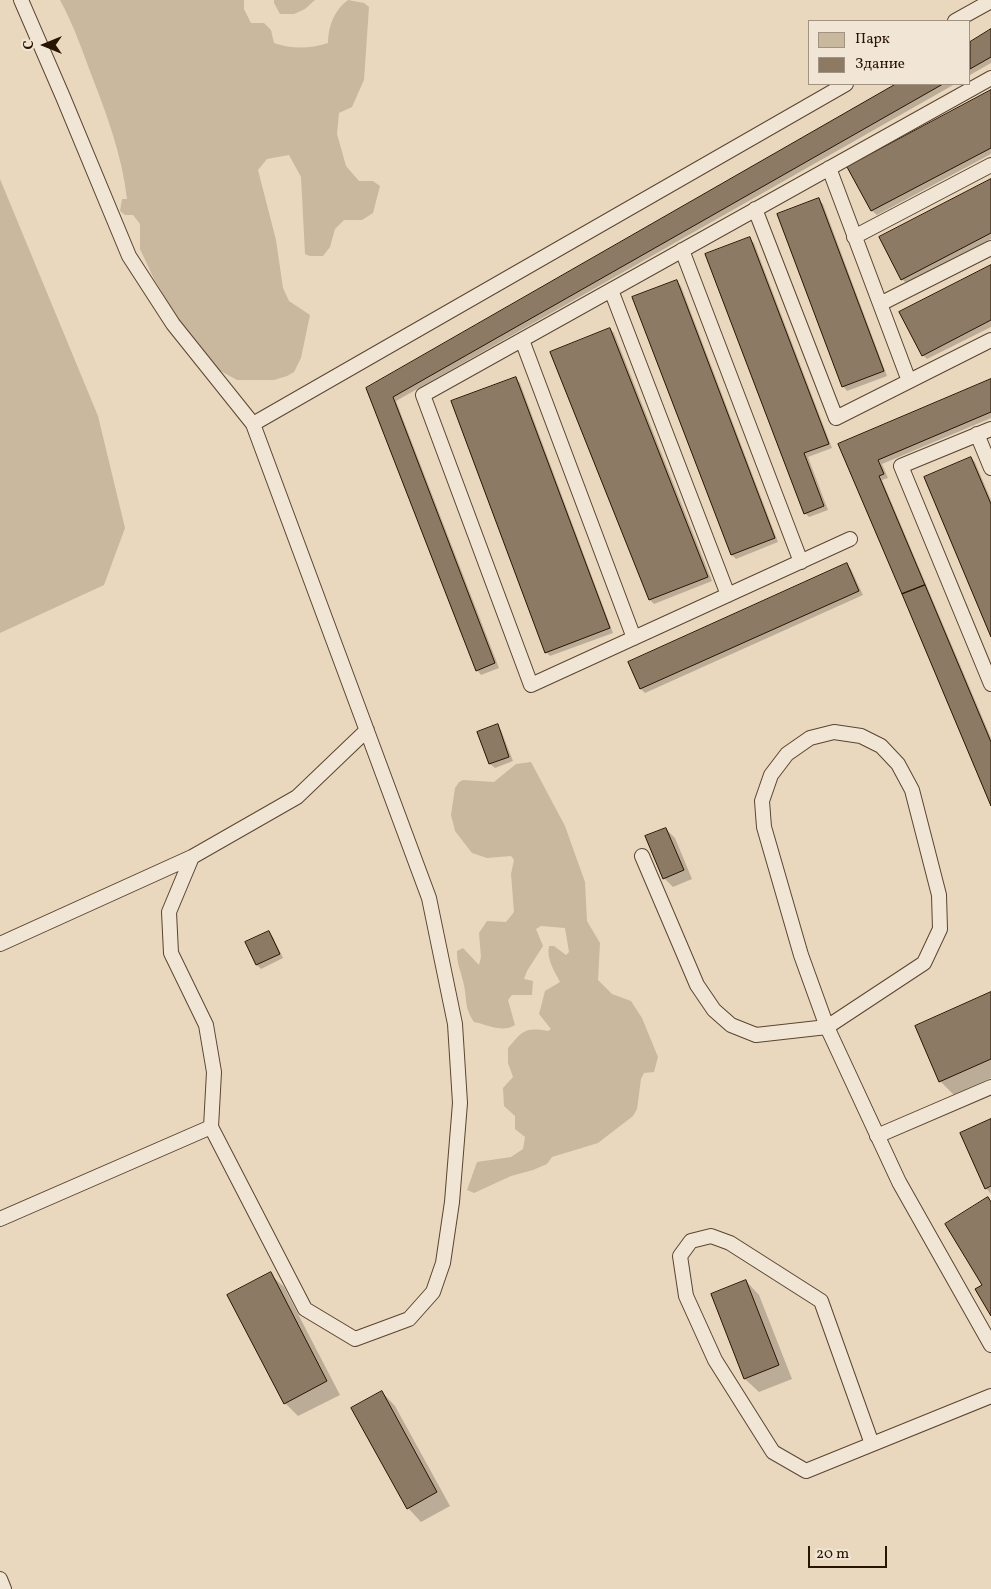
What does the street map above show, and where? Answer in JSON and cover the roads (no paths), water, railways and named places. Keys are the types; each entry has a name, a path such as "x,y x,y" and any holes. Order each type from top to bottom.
{"lane":[{"path":"21,0 67,105 129,256 172,324 253,424 429,898 455,1024 460,1103 452,1202 443,1264 433,1292 409,1319 355,1338 305,1309 211,1128 214,1072 206,1025 171,954 169,912 192,857"},
{"path":"957,20 991,1"},
{"path":"850,539 531,684 423,395 991,78"},
{"path":"253,424 844,85"},
{"path":"854,237 991,165"},
{"path":"829,168 909,381"},
{"path":"755,209 836,418 991,340"},
{"path":"880,304 991,248"},
{"path":"682,250 801,562"},
{"path":"611,290 728,595"},
{"path":"522,340 634,638"},
{"path":"991,428 901,466 991,684"},
{"path":"977,434 991,468"},
{"path":"0,944 192,857 297,797 367,730"},
{"path":"642,856 697,985 714,1010 731,1025 756,1035 827,1027 924,963 940,929 939,895 912,790 898,764 881,746 860,736 834,732 810,738 787,754 771,776 762,801 764,827 801,955 827,1027 899,1182 991,1345"},
{"path":"877,1136 991,1087"},
{"path":"0,1220 211,1128"},
{"path":"872,1444 821,1301 730,1243 711,1236 691,1241 680,1256 686,1296 716,1360 773,1452 806,1471 991,1396"},
{"path":"0,1579 4,1589"}]}
